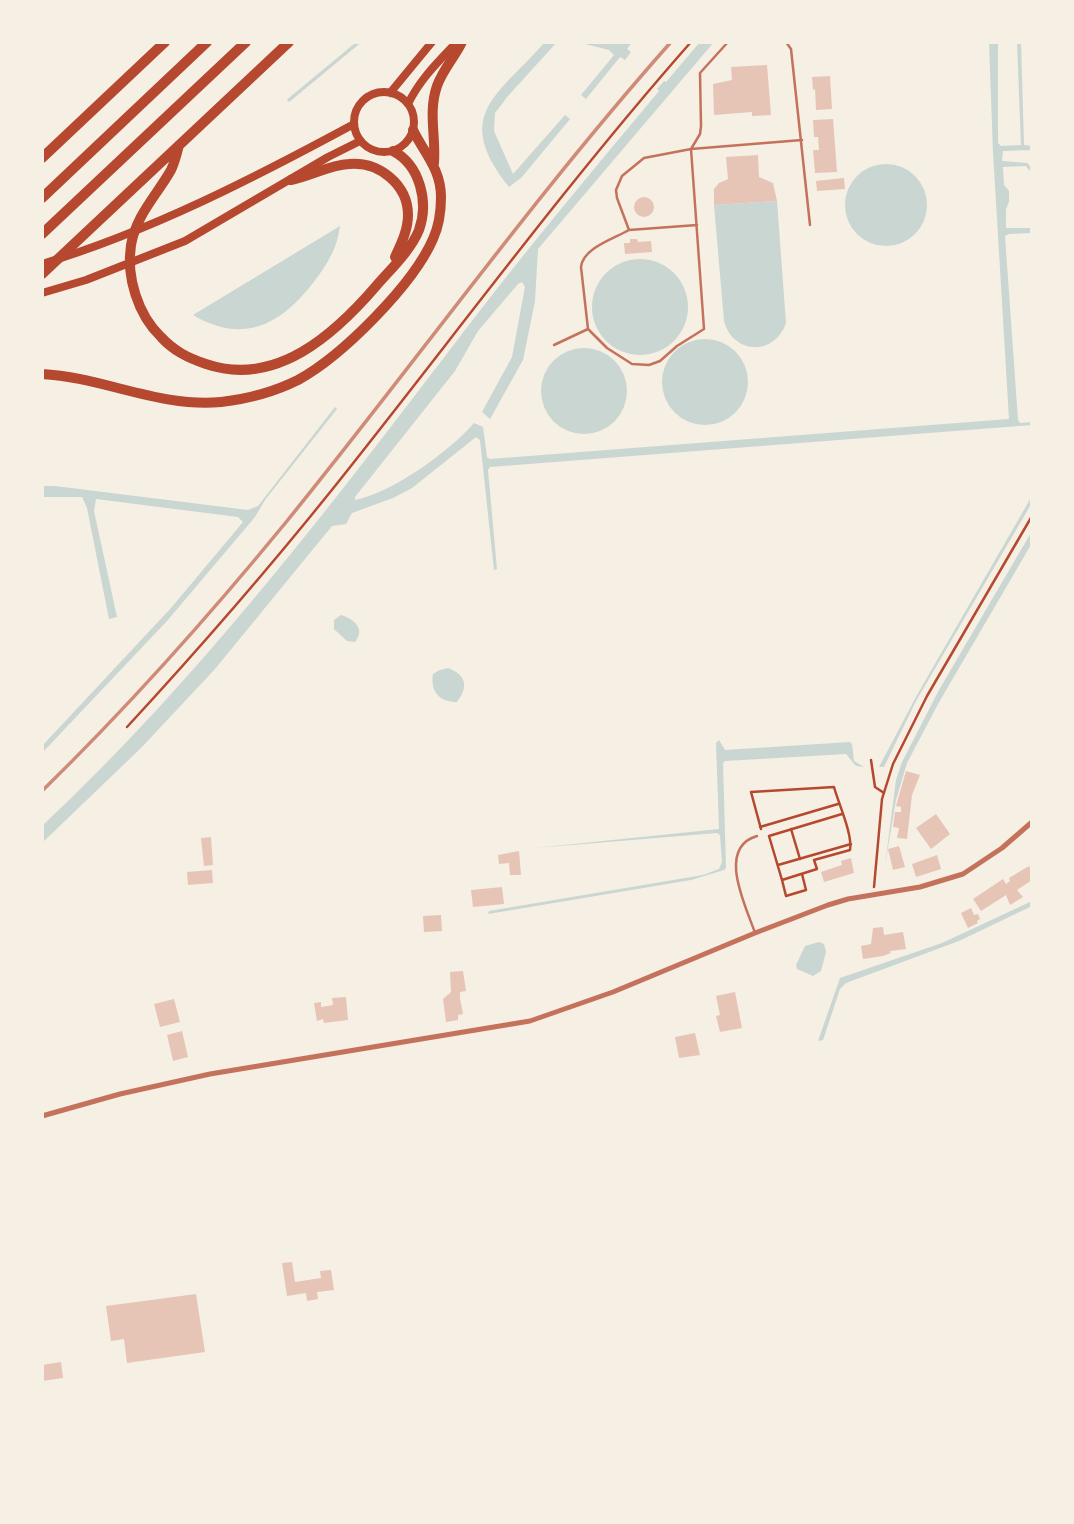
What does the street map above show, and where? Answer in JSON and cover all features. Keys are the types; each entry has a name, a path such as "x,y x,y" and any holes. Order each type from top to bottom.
{"highway":[{"path":"42,158 166,42"},
{"path":"42,198 207,42"},
{"path":"42,234 247,42"},
{"path":"42,274 289,42"},
{"path":"42,374 181,401 219,402 250,396 297,380 330,358 367,324 422,259 435,236 441,194 434,164 435,144 431,121 434,96 459,42"},
{"path":"413,130 434,164"},
{"path":"179,145 172,167 136,227 130,260 135,292 146,319 167,344 184,356 217,368 234,370 270,367 289,361 339,325 390,270 419,230 423,202 414,171 407,161 393,151"},
{"path":"291,180 343,164 356,163 373,167 394,181 401,190 408,216 406,229 390,270"}],"main road":[{"path":"390,93 432,42"},
{"path":"408,104 416,87 430,69 459,42"},
{"path":"390,93 408,104 413,116 413,130 406,143 393,151 375,151 360,141 354,124 358,108 364,100 374,94 390,93"},
{"path":"42,264 138,230 354,124"},
{"path":"42,293 135,261 203,232 360,141"}],"street":[{"path":"42,1116 120,1094 210,1074 530,1021 614,992 828,905 873,894 920,887 963,874 1002,848 1032,822"}],"lane":[{"path":"697,225 629,230 589,252 582,259 580,267 588,329 612,352 632,364 660,361 683,342 702,332 704,325 697,225 691,149 700,134 701,126 700,73 728,42"},
{"path":"786,42 791,49 810,225"},
{"path":"629,230 616,190 622,176 644,158 691,149 802,140"},
{"path":"554,345 588,329"},
{"path":"755,933 735,865 738,851 744,842 757,836"}],"path":[{"path":"127,727 199,649 265,571 594,156 691,42"},
{"path":"873,894 884,793 893,764 910,727 1032,516"},
{"path":"871,761 875,787 884,793"},
{"path":"757,836 760,827 751,792 834,786 851,844 850,850 814,860 819,875"},
{"path":"760,827 839,803"},
{"path":"802,874 806,890 786,896 769,836 842,814"},
{"path":"791,829 800,859"},
{"path":"778,865 851,844"},
{"path":"782,880 817,869"}],"shaded area":[{"path":"545,42 557,42 495,113 494,131 513,174 565,115 570,119 522,177 509,187 492,162 484,141 483,123 488,107 498,92"},
{"path":"577,42 632,42 627,49 631,52 625,60 620,57 586,99 581,95 614,55 609,50"},
{"path":"700,42 714,42 538,249 535,301 523,360 490,419 482,412 512,357 525,287 522,282 478,331 455,371 355,500 403,480 436,458 474,423 483,427 487,457 490,459 1009,419 989,42 998,42 998,143 1001,146 1021,145 1017,42 1021,42 1024,145 1032,146 1032,150 1003,151 1002,161 1027,163 1032,168 1032,174 1026,166 1003,167 1004,185 1009,191 1006,228 1032,228 1032,233 1005,236 1018,420 1020,423 1032,422 1032,425 490,467 488,470 497,569 494,570 480,440 476,437 412,488 352,513 346,524 332,526 215,669 142,747 42,843 42,826 157,710 264,587 512,270 659,91 657,89"},
{"path":"886,164 902,167 915,176 924,189 927,205 924,221 915,234 902,243 886,246 870,243 857,234 848,221 845,205 848,189 857,176 870,167"},
{"path":"777,201 786,323 781,334 773,341 754,347 736,340 724,321 714,205"},
{"path":"340,226 335,248 321,272 290,308 276,318 246,329 230,329 193,315"},
{"path":"640,259 658,263 674,273 684,289 688,307 684,325 674,341 658,351 640,355 622,351 606,341 596,325 592,307 596,289 606,273 622,263"},
{"path":"705,339 729,346 741,358 748,382 741,406 729,418 705,425 681,418 669,406 662,382 669,358 681,346"},
{"path":"584,348 608,355 620,367 627,391 620,415 608,427 584,434 560,427 548,415 541,391 548,367 560,355"},
{"path":"335,407 337,409 265,500 255,517 167,621 42,753 42,746 171,608 243,522 238,517 96,499 94,511 117,617 109,619 87,508 82,497 42,497 42,486 248,510 258,506"},
{"path":"1032,496 1026,513 916,701 884,767 879,767 917,695"},
{"path":"1032,531 1032,543 938,704 907,763 896,800 885,865 896,780 902,762 939,690"},
{"path":"341,615 357,625 359,633 355,642 347,641 334,629 334,620"},
{"path":"448,668 459,674 464,682 457,702 441,698 433,686 433,674"},
{"path":"719,740 725,750 850,742 854,761 864,767 856,766 846,754 725,761 724,870 691,880 488,914 489,911 703,875 719,869 722,862 720,835 717,833 535,848 719,829 716,743"},
{"path":"1032,901 1032,906 959,941 846,983 840,989 823,1040 818,1041 840,978 942,943"},
{"path":"819,942 824,944 826,952 821,971 813,976 797,969 796,965 805,946"}],"building":[{"path":"767,65 771,115 752,116 752,112 714,115 713,84 732,80 731,67"},
{"path":"830,76 832,109 816,110 812,77"},
{"path":"833,119 837,172 815,173 813,150 819,150 818,137 814,137 813,120"},
{"path":"758,155 759,177 773,183 777,201 714,205 714,189 728,179 726,157"},
{"path":"844,178 845,189 817,191 816,181"},
{"path":"640,197 648,197 654,207 648,217 640,217 634,211 634,203"},
{"path":"630,239 637,239 638,242 651,241 652,252 625,254 624,243 630,243"},
{"path":"906,771 920,775 912,795 907,839 897,838 899,828 893,827 895,812 901,812 901,807 896,806"},
{"path":"936,814 950,834 931,849 916,828"},
{"path":"211,837 213,865 204,866 201,838"},
{"path":"899,846 905,867 893,870 888,849"},
{"path":"519,851 521,875 510,875 509,863 499,864 498,855"},
{"path":"937,855 941,869 916,877 912,864"},
{"path":"851,858 854,873 824,882 821,872 842,865 841,861"},
{"path":"1029,866 1032,880 1017,890 1023,897 1010,905 1006,895 981,911 973,899 1003,879 1006,884 1010,881 1009,878"},
{"path":"212,870 213,883 188,885 187,872"},
{"path":"502,887 504,904 473,907 471,890"},
{"path":"971,908 974,915 978,914 980,919 968,928 961,913"},
{"path":"441,915 442,931 424,932 423,916"},
{"path":"883,927 884,935 903,932 906,949 863,959 861,946 871,944 873,928"},
{"path":"463,971 466,991 460,992 460,998 463,1014 458,1015 458,1020 446,1022 443,999 451,992 450,972"},
{"path":"735,992 742,1028 720,1032 716,1016 720,1015 716,996"},
{"path":"346,997 348,1020 324,1023 323,1019 317,1021 314,1003 321,1002 321,1007 333,1005 332,998"},
{"path":"174,999 180,1022 160,1027 154,1004"},
{"path":"182,1031 188,1057 173,1061 167,1035"},
{"path":"695,1033 700,1055 679,1058 675,1037"},
{"path":"292,1262 295,1282 321,1278 320,1271 331,1270 334,1290 317,1292 318,1299 307,1301 306,1293 287,1296 282,1263"},
{"path":"196,1294 205,1352 127,1363 124,1339 111,1341 106,1306"},
{"path":"61,1362 63,1378 42,1381 42,1365"}],"waterway":[{"path":"289,100 359,42"}],"railway":[{"path":"42,791 137,693 258,556 572,159 671,42"}]}
